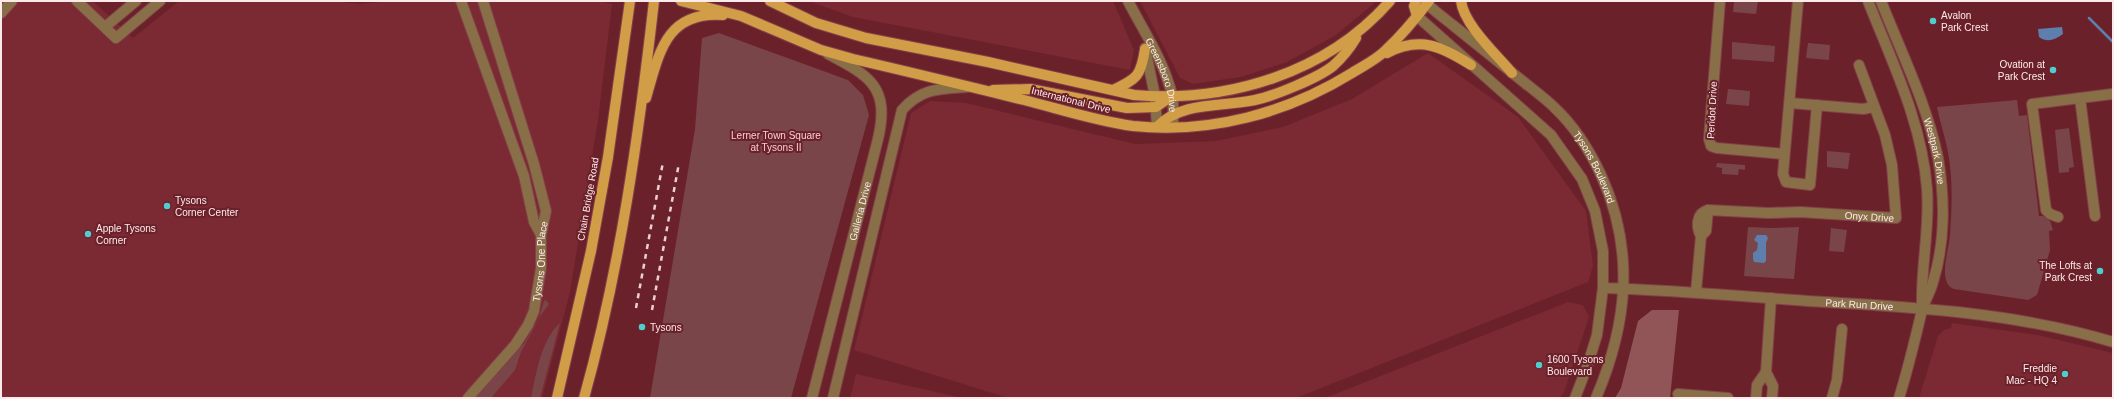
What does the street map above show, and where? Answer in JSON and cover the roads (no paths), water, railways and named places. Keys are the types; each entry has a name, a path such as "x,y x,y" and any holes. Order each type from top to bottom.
{"main road":[{"name":"Chain Bridge Road","path":"557,398 592,243 608,157 630,1"},
{"path":"586,398 620,238 654,1"},
{"name":"International Drive","path":"681,1 742,16 821,50 1112,123 1157,127 1222,123 1273,111 1297,103 1337,82 1385,51 1417,16 1427,2"},
{"name":"International Drive","path":"770,1 816,23 866,38 1113,90 1155,102 1172,96 1218,92 1266,81 1318,59 1344,44 1361,30 1390,1"},
{"path":"1416,1 1414,6 1417,16"},
{"path":"1461,1 1463,10 1475,30 1512,73"},
{"path":"637,127 656,65 670,33 682,22 695,16 710,14 742,16"},
{"path":"1157,127 1166,117 1173,114 1194,109 1255,100 1293,87 1332,66 1350,47 1361,30"},
{"path":"1374,59 1402,46 1418,44 1443,49 1471,65"},
{"path":"1113,90 1139,75 1143,66 1145,49"},
{"path":"985,91 1030,89 1127,108 1155,102"}],"street":[{"path":"1,13 12,1"},
{"path":"77,1 116,38 160,1"},
{"path":"105,27 136,1"},
{"path":"461,1 524,176 534,222 541,235"},
{"name":"Tysons One Place","path":"468,398 515,345 528,325 534,311 541,268 541,235 546,211 543,194 483,1"},
{"name":"Greensboro Drive","path":"1128,1 1155,50 1172,96 1174,127"},
{"name":"Peridot Drive","path":"1720,1 1708,139 1711,146 1717,148 1784,154"},
{"path":"1798,1 1790,103 1784,154 1783,174 1786,182 1810,185 1817,105"},
{"name":"Westpark Drive","path":"1868,1 1912,111 1920,139 1927,188 1928,218 1922,284 1923,308"},
{"name":"Westpark Drive","path":"1881,1 1924,109 1938,158 1941,180 1942,208 1938,258 1933,283 1923,308 1910,364 1899,398"},
{"name":"Tysons Boulevard","path":"1427,2 1556,108 1583,141 1592,156 1616,216 1623,254 1624,288 1618,327 1611,357 1596,398"},
{"name":"Tysons Boulevard","path":"1417,16 1551,135 1582,178 1594,211 1600,238 1602,251 1603,288 1597,334 1587,367 1575,398"},
{"name":"Greensboro Drive","path":"1141,26 1155,102 1157,127"},
{"name":"Galleria Drive","path":"812,398 878,139 882,113 878,94 868,78 861,72 821,50"},
{"name":"Onyx Drive","path":"1696,292 1701,236 1698,230 1699,218 1700,213 1708,210 1768,214 1800,212 1896,218 1892,165 1885,135 1859,65"},
{"name":"Galleria Drive","path":"833,398 878,205 902,110 909,102 929,91 971,87"},
{"path":"2058,217 2050,214 2046,210 2032,104 2112,94"},
{"path":"2080,98 2095,216"},
{"path":"1790,103 1863,109 1874,107"},
{"name":"Park Run Drive","path":"1603,288 1696,292 1923,308 2020,321 2113,342"},
{"path":"1771,298 1766,372 1773,386 1772,398"},
{"path":"1832,398 1837,380 1842,329"},
{"path":"1756,398 1757,385 1766,372"},
{"path":"1678,394 1728,398"}],"water":[{"path":"2062,27 2063,34 2057,38 2045,40 2039,37 2038,29"},
{"path":"1757,235 1766,235 1768,238 1766,243 1766,261 1764,263 1754,262 1753,259 1753,253 1757,250 1758,243 1754,240"}],"waterway":[{"path":"2089,18 2113,42"}],"railway":[{"path":"636,308 663,162"},
{"path":"652,310 679,163"}],"place":[{"name":"Avalon Park Crest","path":"1933,21"},
{"name":"Ovation at Park Crest","path":"2053,70"},
{"name":"Tysons Corner Center","path":"167,206"},
{"name":"Apple Tysons Corner","path":"88,234"},
{"name":"The Lofts at Park Crest","path":"2100,271"},
{"name":"Tysons","path":"642,327"},
{"name":"1600 Tysons Boulevard","path":"1539,365"},
{"name":"Freddie Mac - HQ 4","path":"2065,374"}],"park label":[{"name":"Lerner Town Square at Tysons II","path":"776,140"}]}
